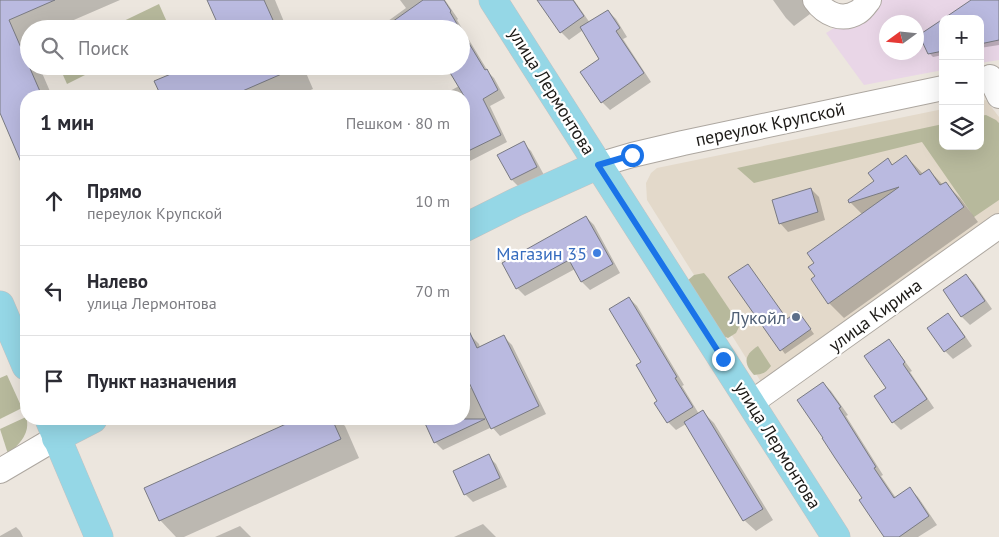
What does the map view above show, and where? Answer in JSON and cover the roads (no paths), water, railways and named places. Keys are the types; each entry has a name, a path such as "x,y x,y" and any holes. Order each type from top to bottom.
{"main road":[{"name":"улица Лермонтова","path":"493,0 836,537"},
{"path":"470,225 524,198 598,165"},
{"path":"0,305 20,352"},
{"path":"66,425 53,428 99,537"}],"street":[{"path":"815,0 829,14 844,17 859,12 869,0"},
{"name":"переулок Крупской","path":"598,165 683,143 939,89"},
{"name":"улица Кирина","path":"751,403 999,226"},
{"path":"0,471 53,428"}],"place":[{"name":"Магазин 35","path":"597,253"},
{"name":"Лукойл","path":"796,317"}]}
